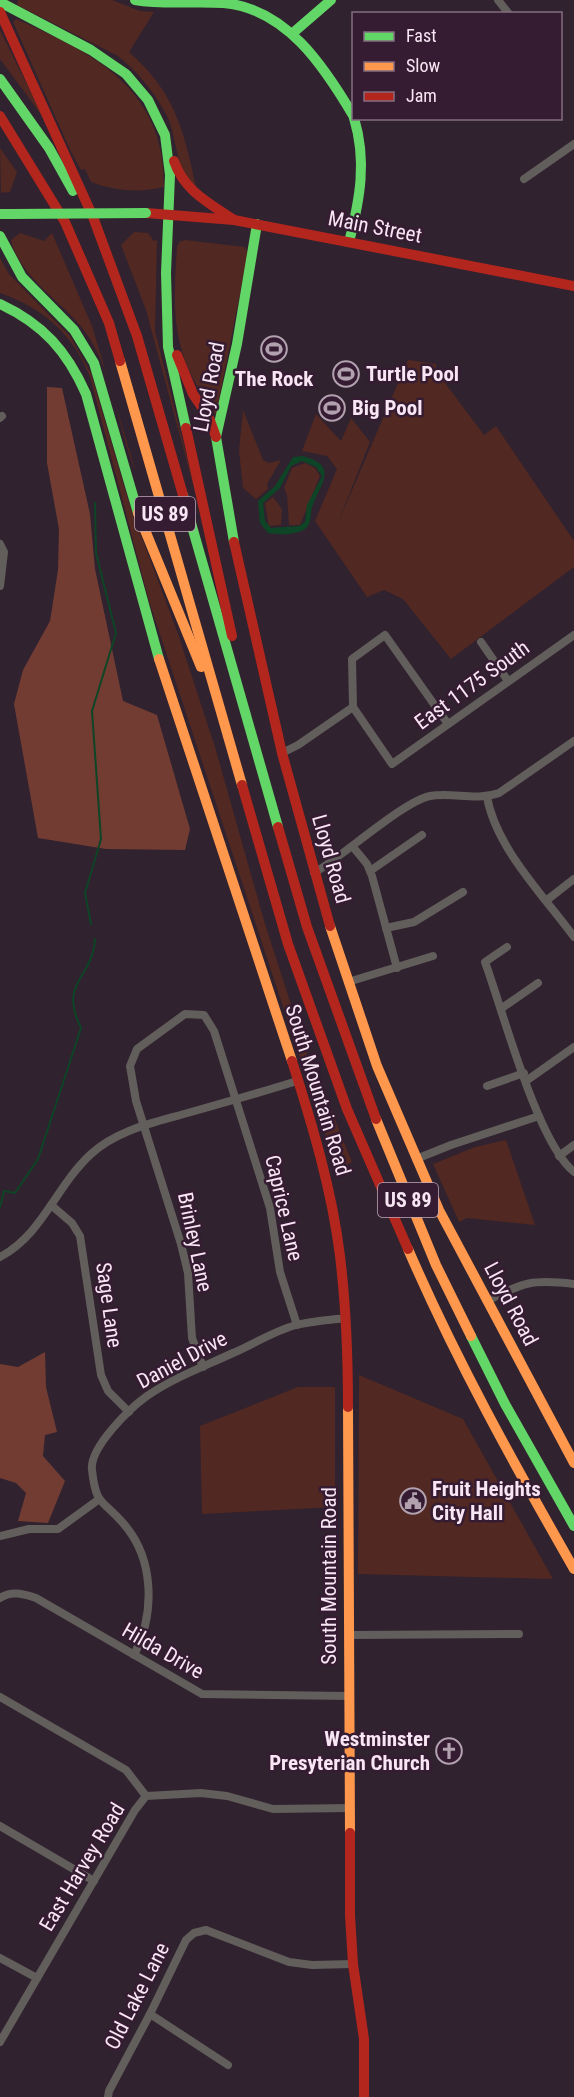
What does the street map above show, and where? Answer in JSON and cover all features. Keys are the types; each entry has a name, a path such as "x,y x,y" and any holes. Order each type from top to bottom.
{"main road":[{"path":"135,0 155,4 223,3 245,6 267,14 294,32 352,115"},
{"path":"294,32 331,0"},
{"path":"0,2 91,50 126,74 148,100 158,117 166,141 170,175 165,309 168,347 255,750"},
{"path":"0,12 93,217 108,260"},
{"name":"US 89","path":"0,79 49,148 108,260 137,336 318,962 357,1074 404,1192 505,1404 574,1526"},
{"name":"US 89","path":"0,116 54,202 79,253 119,353 240,780 306,999 373,1175 422,1285 484,1411 574,1569"},
{"path":"349,242 363,180 364,152 355,120"},
{"path":"0,132 17,154 79,253"},
{"path":"166,141 172,151 177,173 186,187 234,220"},
{"name":"Main Street","path":"5,214 168,213 234,220 574,286"},
{"name":"Lloyd Road","path":"257,224 237,344 216,437 233,537 282,753 314,873 377,1066 416,1159 487,1301 574,1463"},
{"path":"0,236 22,277 80,338 94,363 138,513 203,672 240,780"},
{"name":"South Mountain Road","path":"0,304 32,319 54,338 75,364 86,394 156,649 315,1132 327,1185 340,1255 346,1318 353,1964 364,2039 364,2097"},
{"path":"168,336 193,394 209,418 216,437"}],"street":[{"path":"498,0 507,12"},
{"path":"524,179 574,144"},
{"path":"0,544 4,552 0,586"},
{"path":"282,753 298,745 353,707 352,659 385,635 448,724"},
{"name":"East 1175 South","path":"353,707 392,764 574,635"},
{"path":"481,642 508,681"},
{"path":"314,873 408,806 429,796 487,797 512,785 574,741"},
{"path":"487,797 490,816 499,837 574,937"},
{"path":"370,871 422,835"},
{"path":"353,847 370,871 397,968"},
{"path":"547,900 574,879"},
{"path":"386,928 414,922 463,892"},
{"path":"507,947 485,962 539,1116 559,1156 574,1172"},
{"path":"348,982 433,956"},
{"path":"502,1008 538,983"},
{"name":"Caprice Lane","path":"144,1126 136,1101 130,1066 137,1050 185,1014 204,1015 214,1031 270,1208 280,1272 297,1325"},
{"path":"487,1086 525,1077 574,1047"},
{"path":"0,1257 28,1235 90,1154 107,1142 144,1126 297,1081"},
{"path":"416,1159 451,1144 539,1116"},
{"name":"Brinley Lane","path":"144,1126 182,1244 188,1273 192,1338 203,1367"},
{"path":"559,1156 574,1145"},
{"name":"Sage Lane","path":"51,1205 72,1223 80,1236 101,1375 108,1391 129,1412"},
{"path":"487,1301 525,1282 541,1280 574,1284"},
{"name":"Daniel Drive","path":"98,1500 91,1467 100,1443 147,1396 203,1367 297,1325 346,1318"},
{"path":"0,1536 29,1529 58,1529 98,1500 123,1523 137,1543 148,1574 149,1613 145,1634 134,1655"},
{"name":"Hilda Drive","path":"3,1596 21,1594 36,1598 202,1694 350,1696"},
{"path":"349,1635 519,1634"},
{"path":"0,1697 126,1770 146,1796"},
{"name":"East Harvey Road","path":"0,2042 146,1796 201,1793 227,1796 273,1809 350,1808"},
{"path":"0,1826 94,1881"},
{"name":"Old Lake Lane","path":"108,2097 116,2075 150,2014 186,1940 200,1932 206,1930 289,1962 312,1965 353,1964"},
{"path":"0,1958 37,1978"},
{"path":"150,2014 228,2065"}],"shaded area":[{"path":"18,0 112,0 140,11 154,12 129,52 157,82 175,113 187,147 196,187 184,173 168,118 152,92 133,69 118,56 17,5"},
{"path":"16,19 73,46 98,62 120,79 139,100 153,124 161,153 164,187 127,190 91,182 85,169 81,170 71,152 13,22"},
{"path":"0,30 43,117 0,59"},
{"path":"0,148 17,172 10,192 1,193"},
{"path":"134,232 148,233 154,241 157,240 155,331 205,529 146,310 121,245"},
{"path":"20,233 44,241 52,233 92,326 108,378 102,362 83,329 31,277 15,253 11,240"},
{"path":"185,240 245,247 248,253 216,415 201,394 191,374 178,336 175,295 177,247 179,242"},
{"path":"0,258 9,274 70,336 91,373 130,506 178,634 215,747 265,924 318,1088 326,1097 352,1162 339,1169 336,1167 149,601 90,377 75,348 55,324 30,306 0,293"},
{"path":"408,360 436,364 436,371 484,435 496,426 574,541 574,567 451,659 403,599 384,590 367,597 315,521 337,469 327,456 302,451 316,414 341,441 351,418 370,442 337,525"},
{"path":"47,387 62,388 90,514 95,569 123,701 157,715 190,829 185,850 106,849 38,838 14,704 23,670 50,621 58,570 59,529 47,463"},
{"path":"115,402 136,472 130,455"},
{"path":"243,410 263,460 269,463 281,460 267,484 268,489 256,499 243,488 239,451"},
{"path":"303,456 314,460 324,470 324,477 312,507 310,522 305,529 297,532 268,533 260,523 258,501 275,486 293,457","holes":["302,461 316,467 322,476 307,505 305,522 299,526 271,528 265,521 263,503 280,488 291,466"]},
{"path":"305,463 315,468 320,476 300,525 289,525 287,495 284,488 292,468"},
{"path":"273,497 282,509 281,525 269,526 265,503"},
{"path":"506,1140 535,1225 467,1218 459,1222 433,1164 475,1147"},
{"path":"45,1352 46,1387 57,1432 45,1435 43,1456 65,1481 48,1523 18,1521 26,1493 16,1483 0,1478 0,1364 18,1367"},
{"path":"359,1375 463,1419 553,1579 358,1574"},
{"path":"298,1387 335,1387 335,1507 202,1514 200,1426"}],"waterway":[{"path":"91,924 85,893 101,839 92,711 116,633 96,553 95,503"},
{"path":"0,1207 4,1191 15,1193 38,1159 81,1028 73,1000 75,990 93,952 95,939"}],"traffic: fast":[{"path":"135,0 223,3 245,7 266,16 284,28 316,60 352,114"},
{"path":"294,32 331,0"},
{"path":"0,2 91,50 126,74 148,100 165,135 170,175 166,273 168,347 186,428"},
{"path":"0,79 49,148 73,191"},
{"path":"349,242 359,195 361,165 354,120"},
{"path":"10,214 146,213"},
{"path":"0,214 10,214"},
{"path":"234,542 216,437 237,344 257,224"},
{"path":"0,236 22,277 74,330 94,363 138,513"},
{"path":"0,304 29,320 52,340 71,365 86,394 159,659"},
{"path":"183,495 278,827"},
{"path":"471,1336 505,1404 574,1526"}],"traffic: slow":[{"path":"120,361 242,785"},
{"path":"138,513 201,667"},
{"path":"159,659 292,1061"},
{"path":"330,926 377,1066 439,1210 574,1463"},
{"path":"376,1119 436,1265 471,1336"},
{"path":"408,1249 466,1371 574,1569"},
{"path":"348,1407 350,1833"}],"traffic: jam":[{"path":"0,12 93,217 137,336 183,495"},
{"path":"0,116 65,222 109,323 120,361"},
{"path":"174,161 184,180 198,195 234,220"},
{"path":"146,213 234,220 574,286"},
{"path":"177,355 193,394 209,418 216,437"},
{"path":"186,428 232,636"},
{"path":"234,542 282,753 330,926"},
{"path":"242,785 288,944 347,1109 408,1249"},
{"path":"278,827 307,927 376,1119"},
{"path":"292,1061 320,1157 336,1231 345,1313 348,1407"},
{"path":"350,1833 350,1915 353,1964 364,2039 364,2097"}],"place":[{"name":"The Rock","path":"274,349"},
{"name":"Turtle Pool","path":"346,374"},
{"name":"Big Pool","path":"332,408"},
{"name":"Fruit Heights City Hall","path":"413,1501"},
{"name":"Westminster Presyterian Church","path":"449,1751"}]}
